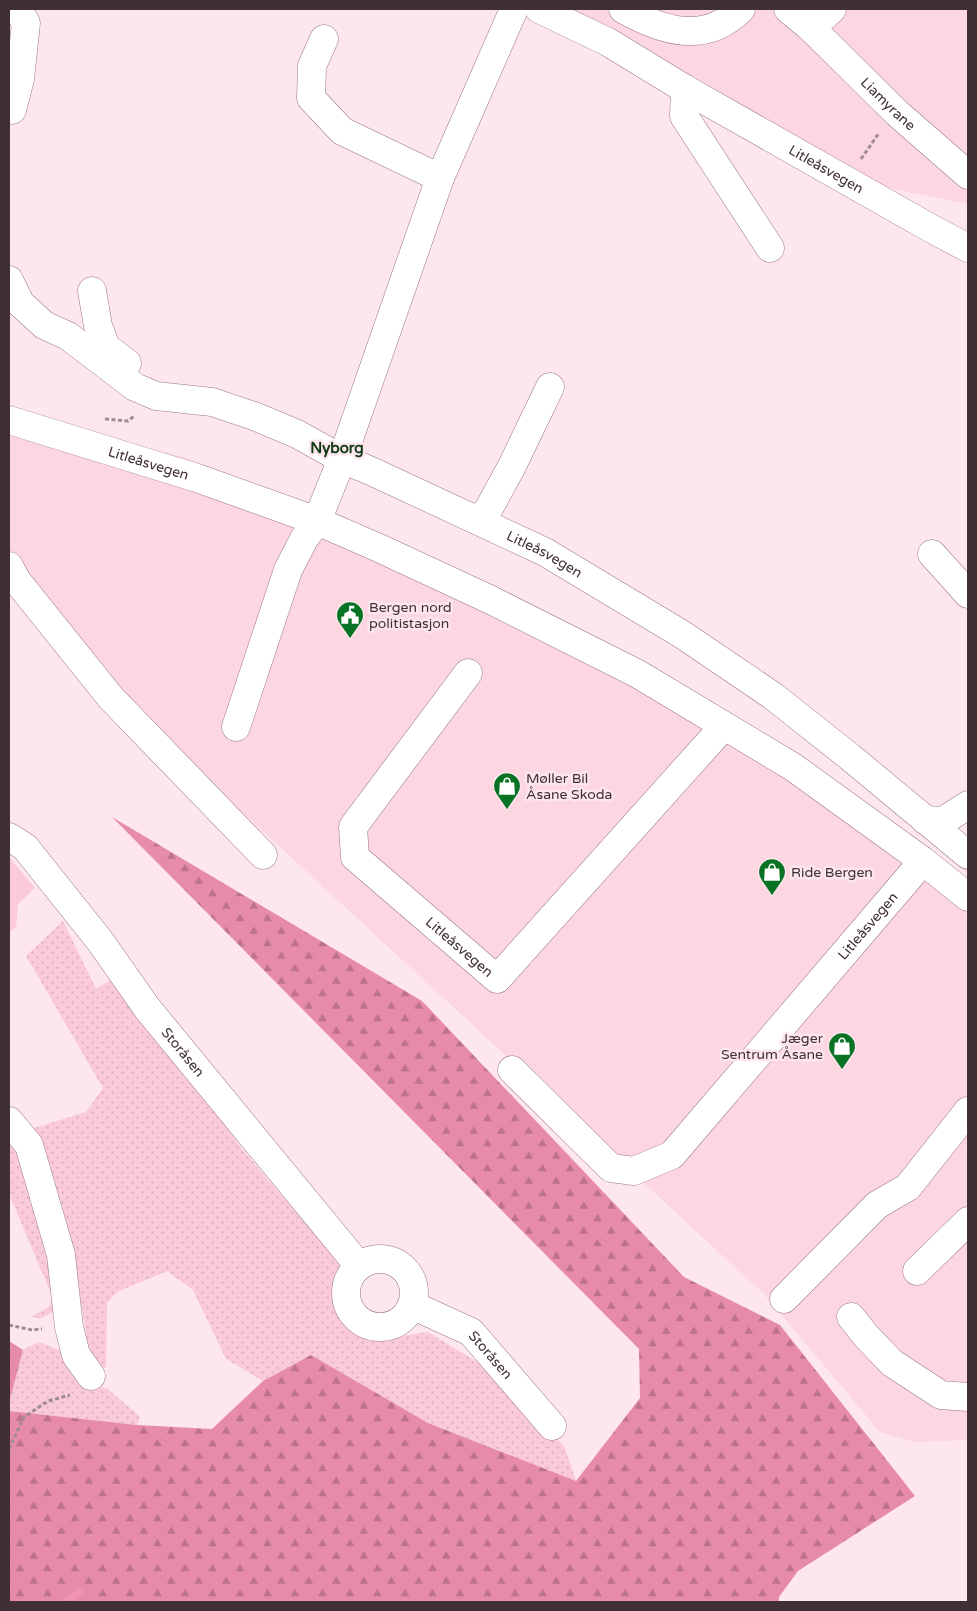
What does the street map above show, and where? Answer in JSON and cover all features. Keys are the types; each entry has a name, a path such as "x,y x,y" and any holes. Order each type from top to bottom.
{"street":[{"path":"12,110 20,78 26,23 20,13 13,9"},
{"path":"236,727 288,570 304,539 317,521 342,459 440,178 514,9"},
{"name":"Litleåsvegen","path":"539,9 608,42 686,89 968,248"},
{"path":"623,9 655,26 689,31 715,28 732,18 741,9"},
{"name":"Liamyrane","path":"788,9 897,113 968,175"},
{"path":"810,28 832,9"},
{"path":"324,39 312,66 311,98 342,131 440,178"},
{"path":"686,89 684,116 770,248"},
{"name":"Litleåsvegen","path":"9,280 20,303 44,325 68,336 135,387 156,396 212,402 254,416 296,434 342,459 545,552 731,666 773,696 811,725 968,855"},
{"path":"92,291 98,326 106,347 139,372 166,381 184,399"},
{"path":"477,520 488,510 512,466 550,387"},
{"name":"Litleåsvegen","path":"9,420 197,478 317,521 491,600 638,674 793,767 923,861 968,897"},
{"path":"932,554 968,594"},
{"path":"9,566 17,581 111,698 263,855"},
{"name":"Litleåsvegen","path":"468,673 352,827 355,857 497,979 724,726"},
{"path":"925,820 943,821 968,805"},
{"name":"Storåsen","path":"9,837 25,847 100,941 147,1008 358,1266"},
{"name":"Litleåsvegen","path":"512,1070 610,1168 634,1171 672,1155 923,861"},
{"path":"784,1300 878,1205 908,1188 968,1114"},
{"path":"9,1120 29,1145 62,1255 69,1328 76,1356 91,1376"},
{"path":"917,1270 968,1222"},
{"path":"390,1260 400,1265 408,1273 414,1294 412,1305 398,1322 376,1326 365,1323 356,1317 349,1308 346,1297 349,1280 358,1266 368,1261 390,1260"},
{"name":"Storåsen","path":"412,1305 471,1332 552,1426"},
{"path":"851,1317 892,1363 941,1395 968,1397"}],"path":[{"path":"846,179 880,132"},
{"path":"99,418 128,421 156,396"},
{"path":"9,1325 32,1330 69,1328"},
{"path":"9,1449 24,1417 48,1401 84,1391 91,1376"}],"shaded area":[{"path":"559,9 968,9 968,204 879,186"},
{"path":"9,415 187,458 509,597 835,793 968,915 968,1440 915,1442 880,1432 764,1294 123,702 9,576"},
{"path":"9,857 35,888 18,904 16,927 9,932"},
{"path":"63,921 96,989 116,977 192,1075 241,1148 305,1223 348,1266 339,1302 354,1331 395,1337 428,1332 485,1367 564,1446 576,1481 428,1423 311,1355 263,1381 226,1359 193,1290 167,1271 117,1292 107,1303 106,1367 99,1368 90,1359 79,1288 31,1129 86,1112 103,1088 26,956"},
{"path":"9,1136 16,1142 60,1285 58,1309 42,1318 30,1317 48,1308 53,1298 9,1194"},
{"path":"39,1342 64,1352 95,1385 108,1389 140,1417 137,1425 9,1411 9,1403 23,1350"}],"green space":[{"path":"112,817 422,1001 684,1277 780,1325 915,1496 798,1571 779,1597 779,1602 9,1602 9,1411 137,1425 212,1429 263,1381 311,1355 428,1423 576,1481 640,1398 639,1349"},
{"path":"9,1341 23,1350 9,1403"}],"waterway":[{"path":"65,1602 79,1592"}],"place":[{"name":"Bergen nord politistasjon","path":"350,639"},
{"name":"Møller Bil Åsane Skoda","path":"507,810"},
{"name":"Ride Bergen","path":"772,896"},
{"name":"Jæger Sentrum Åsane","path":"842,1070"}],"district":[{"name":"Nyborg","path":"337,448"}]}
